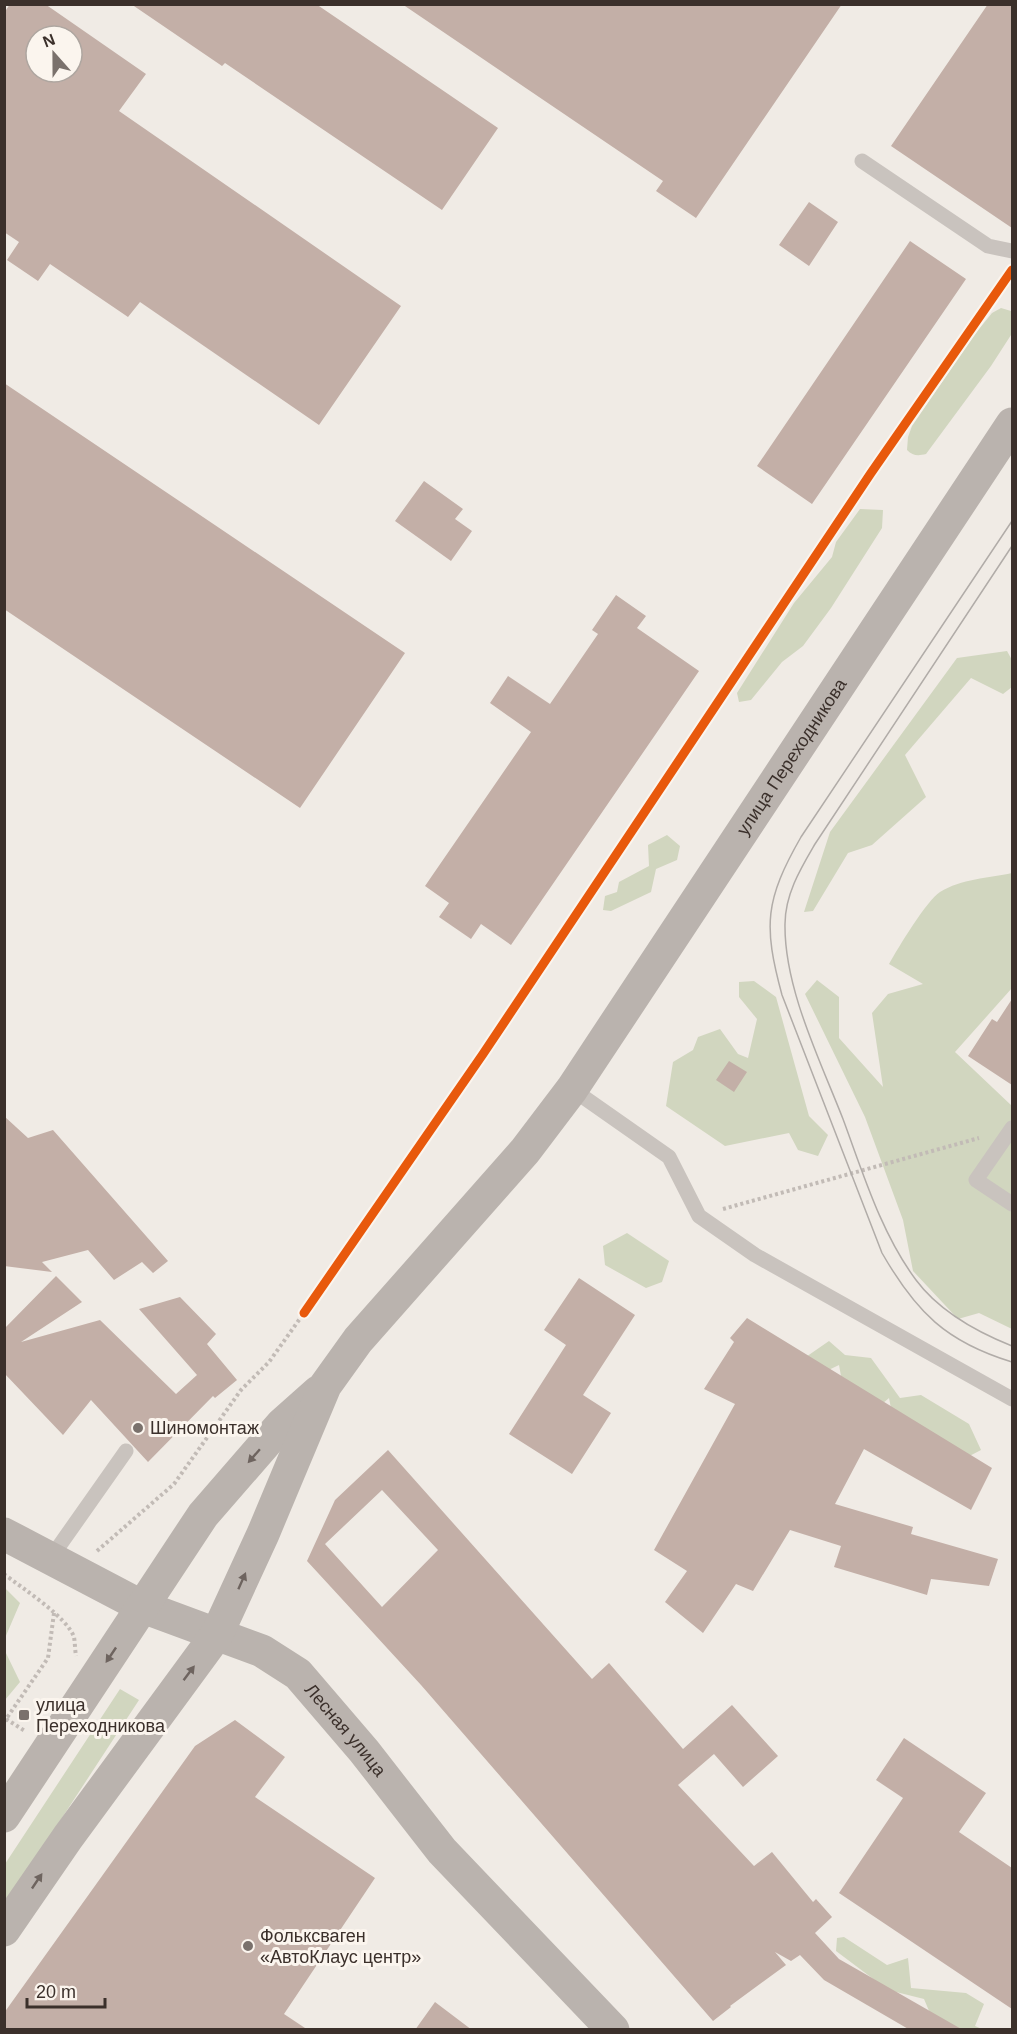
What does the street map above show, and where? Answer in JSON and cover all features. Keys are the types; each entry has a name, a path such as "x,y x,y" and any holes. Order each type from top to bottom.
{"main road":[{"name":"улица Переходникова","path":"325,1386 357,1340 525,1152 572,1089 1012,424"},
{"path":"4,1816 203,1515 282,1424 325,1386"},
{"path":"4,1930 68,1837 217,1634 263,1534 325,1386"},
{"name":"Лесная улица","path":"4,1534 143,1606 262,1651 298,1674 364,1751 442,1851 613,2030"}],"lane":[{"path":"862,161 988,246 1012,251"},
{"path":"572,1089 669,1157 699,1216 755,1255 1012,1399"},
{"path":"1012,1129 976,1180 1012,1204"},
{"path":"50,1559 126,1451"}],"path":[{"path":"699,1216 1012,1129"},
{"path":"89,1558 174,1484 241,1390 269,1362 310,1303"},
{"path":"4,1574 66,1624 74,1637 76,1656 74,1663"},
{"path":"31,1734 5,1720 48,1658 55,1613"}],"green space":[{"path":"1001,308 1011,311 1011,335 926,454 911,453 907,450 912,426 975,334 992,313"},
{"path":"860,509 883,510 882,528 831,608 803,646 782,662 751,700 739,702 737,693 794,603 832,557 836,542"},
{"path":"1007,651 1012,660 1012,687 1003,694 971,678 905,755 926,797 872,845 848,853 813,911 804,912 830,832 957,658"},
{"path":"667,835 680,846 677,860 656,869 651,892 611,911 603,910 605,896 617,892 619,882 649,866 648,845"},
{"path":"1012,873 1012,988 955,1052 1012,1106 1012,1329 979,1313 958,1319 913,1271 903,1220 865,1117 805,994 817,980 839,997 839,1038 883,1087 872,1013 888,994 923,984 889,964 899,947 921,914 940,892 966,882"},
{"path":"754,981 776,997 809,1116 828,1135 818,1156 798,1150 789,1133 725,1146 666,1106 673,1062 693,1050 698,1037 720,1029 738,1054 748,1058 757,1019 739,997 739,982"},
{"path":"627,1233 669,1261 662,1282 646,1288 605,1265 603,1246"},
{"path":"829,1341 845,1355 871,1358 900,1398 921,1395 969,1424 981,1450 954,1464 895,1429 889,1398 875,1410 843,1387 839,1365 818,1375 803,1359"},
{"path":"5,1588 20,1603 5,1638"},
{"path":"5,1651 20,1682 4,1700"},
{"path":"120,1689 139,1700 5,1905 5,1864"},
{"path":"844,1937 887,1965 908,1958 911,1988 966,1993 984,2004 975,2026 982,2029 952,2029 935,2025 924,1999 888,1990 836,1951 837,1938"}],"building":[{"path":"10,4 45,4 74,24 24,24 24,84 84,84 84,31 146,74 119,111 401,306 319,425 140,302 128,317 50,264 38,281 7,260 19,242 4,232 4,13"},
{"path":"131,4 316,4 498,128 442,210 225,63 222,66"},
{"path":"402,4 842,4 696,218 656,191 663,181"},
{"path":"988,4 1012,4 1012,228 891,146"},
{"path":"809,202 838,222 809,266 779,245"},
{"path":"910,241 966,279 812,504 757,466"},
{"path":"4,383 405,653 300,808 4,609"},
{"path":"424,481 463,509 455,519 472,531 451,561 395,521"},
{"path":"616,595 646,616 637,628 699,671 511,945 481,924 471,939 439,917 449,903 425,886 531,732 490,703 508,676 550,704 598,634 592,630"},
{"path":"1012,999 1012,1085 968,1056 992,1019 997,1022"},
{"path":"729,1061 747,1072 734,1092 716,1080"},
{"path":"4,1116 28,1138 53,1130 168,1261 153,1273 142,1262 114,1280 88,1250 42,1262 52,1272 4,1266"},
{"path":"56,1276 82,1302 21,1342 100,1320 176,1394 197,1375 139,1309 180,1297 216,1334 207,1344 237,1380 215,1398 213,1396 148,1462 91,1400 63,1435 4,1373 4,1329"},
{"path":"579,1278 635,1315 583,1395 611,1413 572,1474 509,1434 566,1345 544,1330"},
{"path":"747,1318 992,1468 971,1510 864,1449 835,1504 913,1527 911,1534 998,1559 989,1586 931,1579 927,1595 834,1567 841,1546 790,1530 753,1591 736,1584 703,1633 665,1602 687,1571 654,1550 735,1404 704,1389 734,1342 730,1338"},
{"path":"388,1450 592,1679 609,1663 683,1749 732,1705 778,1756 743,1787 714,1754 678,1785 754,1866 772,1852 813,1902 816,1899 832,1917 815,1933 839,1959 963,2030 910,2030 824,1980 800,1955 791,1961 775,1952 786,1965 713,2021 421,1685 307,1561 335,1500","holes":["382,1490 438,1550 382,1607 325,1544"]},
{"path":"235,1720 285,1757 255,1797 375,1878 284,2014 308,2030 4,2030 4,2013 195,1746"},
{"path":"904,1738 986,1793 959,1832 1012,1868 1012,2009 839,1893 903,1798 876,1780"},
{"path":"435,2002 472,2030 415,2030"}],"tram line":[{"path":"1012,521 801,837 780,878 774,896 770,931 782,995 882,1253 907,1292 935,1322 969,1345 1012,1362"},
{"path":"1012,546 815,844 791,892 785,924 790,973 805,1023 874,1202 893,1243 916,1280 947,1311 972,1327 1012,1346"}],"cycle path":[{"path":"304,1313 483,1054 871,473 1012,270"}],"place":[{"name":"Шиномонтаж","path":"138,1428"},
{"name":"улица Переходникова","path":"24,1715"},
{"name":"Фольксваген «АвтоКлаус центр»","path":"248,1946"}]}
